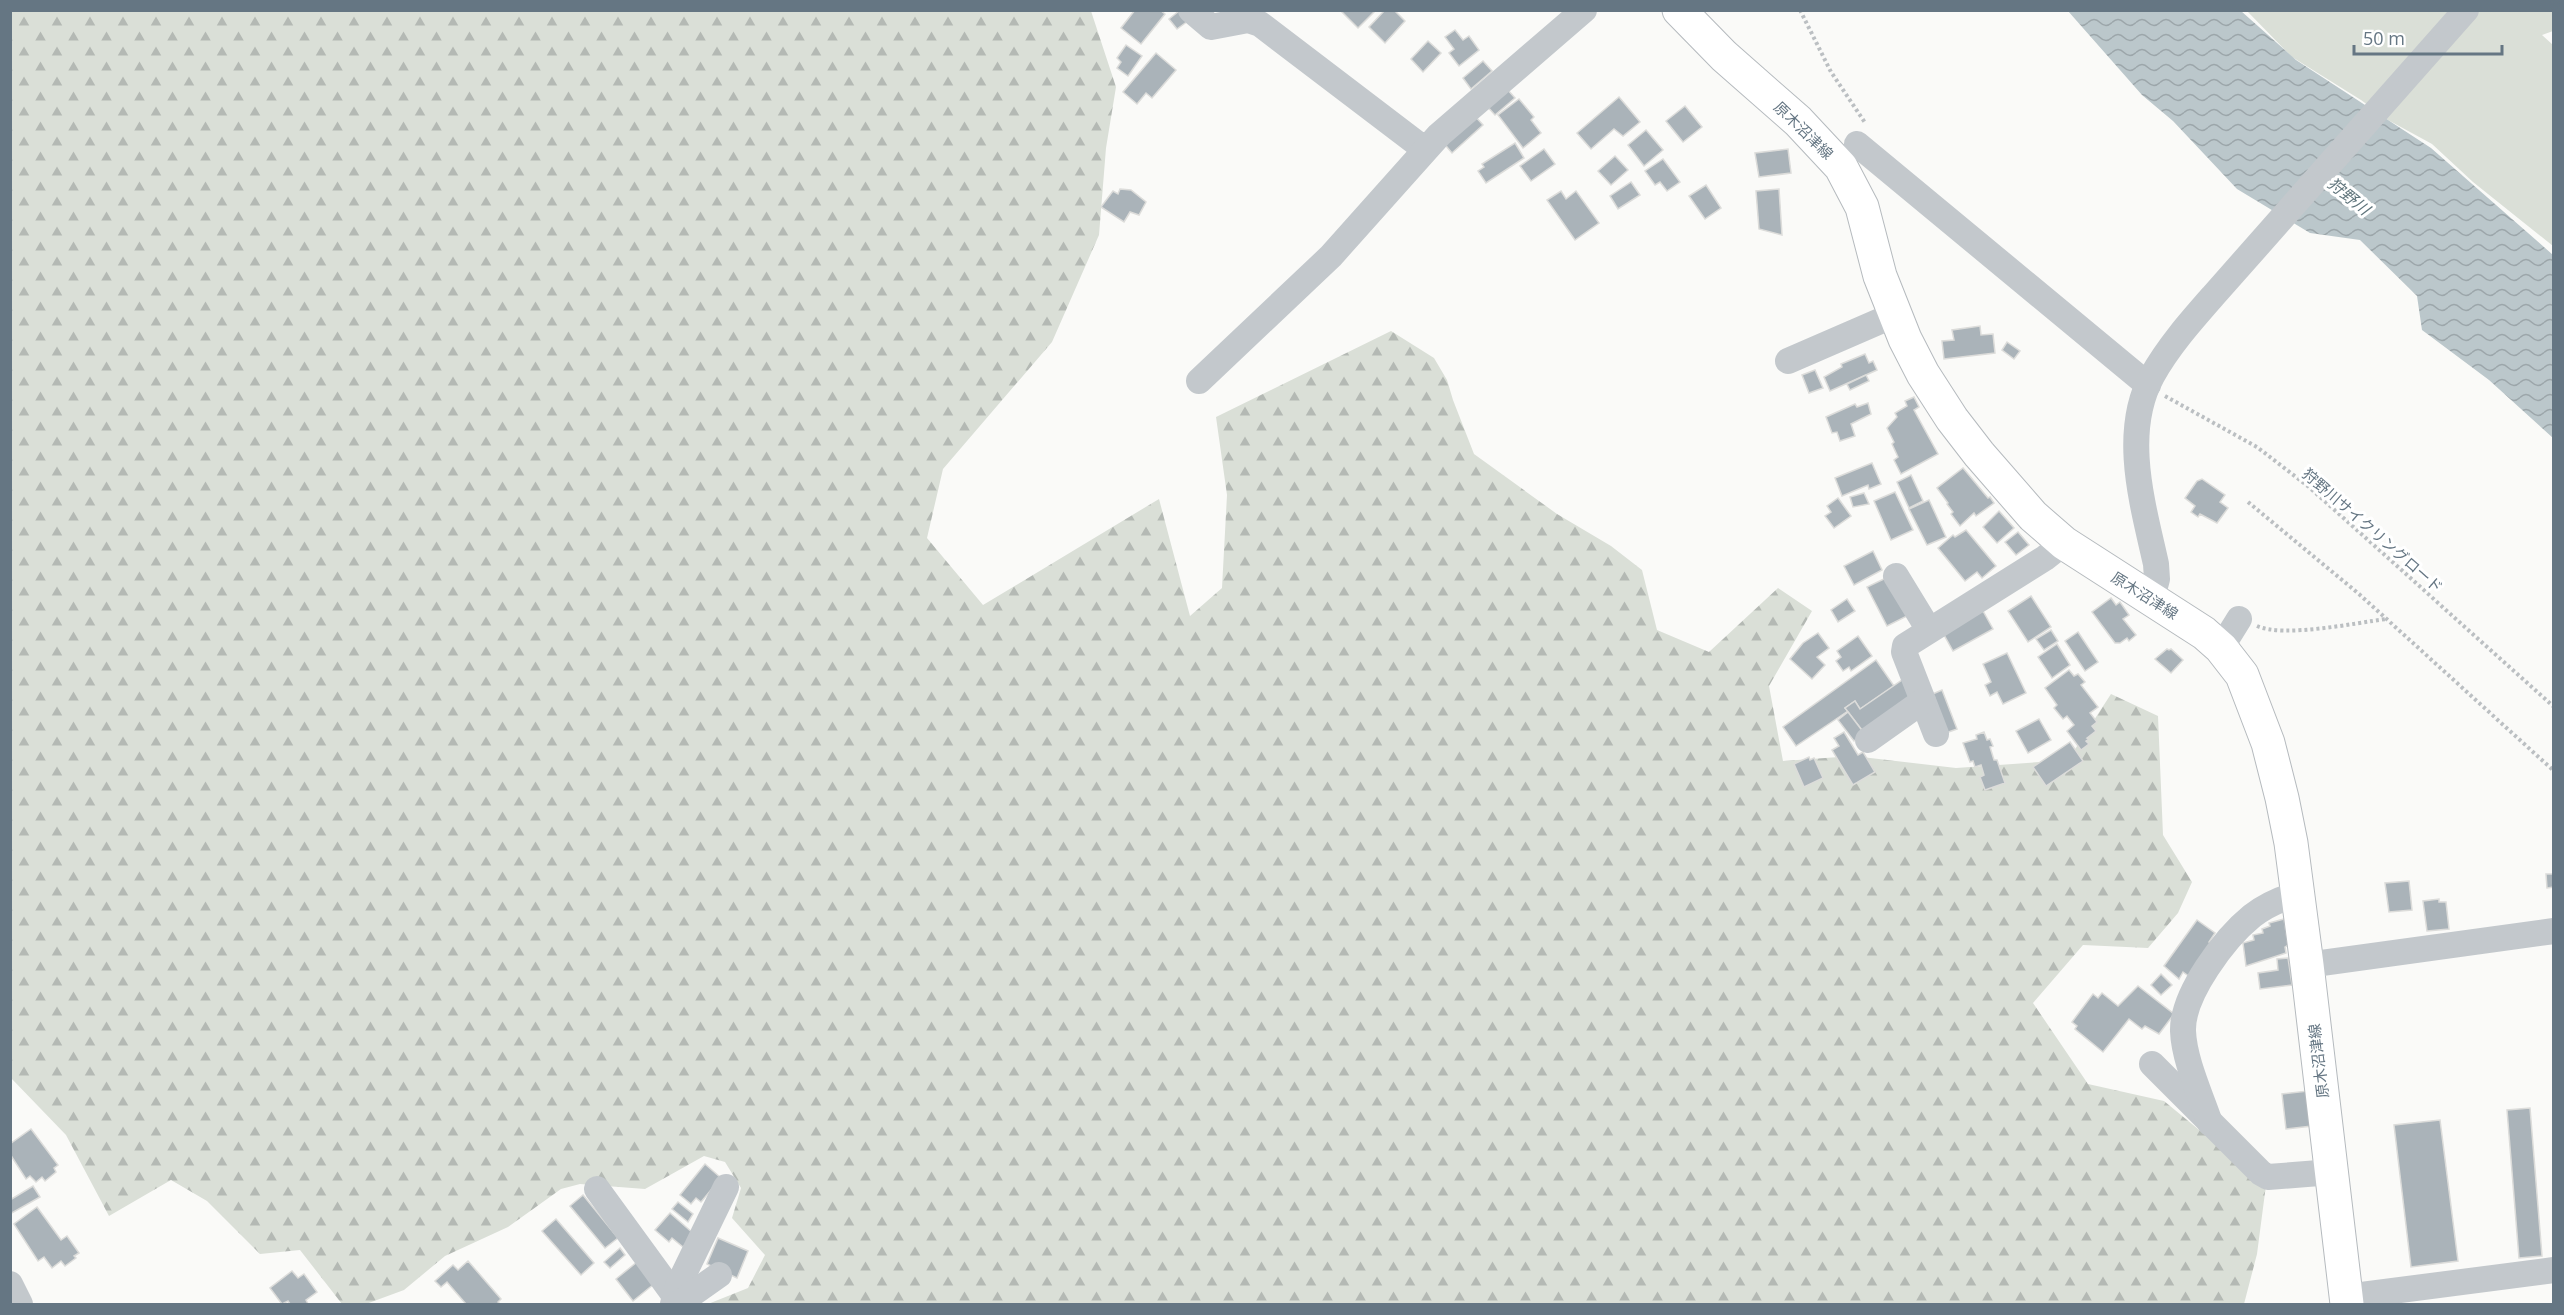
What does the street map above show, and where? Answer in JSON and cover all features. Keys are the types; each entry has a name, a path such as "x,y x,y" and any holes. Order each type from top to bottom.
{"main road":[{"name":"原木沼津線","path":"1679,10 1724,56 1798,121 1841,167 1862,207 1894,315 1923,374 1952,419 2008,488 2033,516 2064,543 2152,598 2222,648 2242,675 2268,743 2291,843 2346,1301"}],"street":[{"path":"1191,10 1211,27 1248,20 1260,24 1419,145 1429,145"},
{"path":"1199,381 1331,256 1429,145 1584,10"},
{"path":"2152,598 2157,579 2156,564 2137,477 2139,413 2176,341 2213,296 2466,10"},
{"path":"1862,135 2154,384"},
{"path":"1788,361 1894,315"},
{"path":"1936,734 1904,652 1905,646 2045,558 2064,543"},
{"path":"1896,576 1929,630"},
{"path":"2222,648 2240,619"},
{"path":"1868,740 1923,701"},
{"path":"2210,1123 2186,1048 2183,1031 2190,1000 2226,940 2252,916 2272,902 2297,894"},
{"path":"2307,965 2553,931"},
{"path":"2152,1064 2261,1173 2268,1177 2332,1172"},
{"path":"675,1302 682,1276 726,1187"},
{"path":"597,1189 675,1302"},
{"path":"2346,1301 2553,1270"},
{"path":"675,1302 719,1275"},
{"path":"10,1284 20,1305"}],"path":[{"path":"1800,10 1862,135"},
{"name":"狩野川サイクリングロード","path":"2154,384 2257,447 2309,487 2553,707"},
{"path":"2248,502 2387,619 2553,771"},
{"path":"2240,619 2267,631 2287,631 2387,619"}],"green space":[{"path":"10,11 1091,11 1116,87 1106,148 1099,235 1052,342 943,469 927,538 983,605 1159,499 1190,616 1222,588 1227,495 1216,417 1391,331 1434,358 1447,380 1474,454 1557,514 1611,546 1642,570 1657,630 1709,652 1778,588 1812,611 1769,686 1783,761 1853,756 1956,768 2068,760 2111,694 2158,716 2163,835 2192,882 2178,913 2148,948 2083,945 2033,1003 2088,1084 2164,1101 2266,1185 2257,1254 2244,1304 708,1304 748,1288 765,1255 732,1218 741,1188 725,1162 704,1156 645,1189 580,1184 561,1189 508,1227 445,1256 404,1290 366,1304 342,1304 300,1250 260,1254 207,1201 171,1180 109,1216 66,1135 11,1078"},
{"path":"2247,11 2553,11 2553,31 2542,35 2553,45 2553,246 2473,182 2432,144 2388,120 2361,100 2292,57"}],"water":[{"name":"狩野川","path":"2068,11 2241,11 2296,60 2431,148 2553,255 2553,438 2489,380 2422,330 2417,296 2360,240 2310,233 2237,189 2173,121 2142,95"}],"building":[{"path":"1135,10 1160,10 1165,14 1141,44 1121,28"},
{"path":"1340,10 1376,10 1358,28"},
{"path":"1385,10 1394,10 1405,21 1385,43 1369,27"},
{"path":"1179,11 1188,21 1177,29 1169,19"},
{"path":"1455,30 1463,40 1469,36 1479,50 1459,66 1449,53 1454,49 1445,37"},
{"path":"1428,41 1441,53 1423,72 1411,59"},
{"path":"1126,45 1142,56 1128,76 1117,68 1121,62 1117,58"},
{"path":"1156,53 1176,70 1152,98 1146,93 1137,104 1123,92"},
{"path":"1483,61 1492,71 1471,89 1463,78"},
{"path":"1506,88 1515,98 1495,115 1486,105"},
{"path":"1619,97 1640,122 1623,136 1614,129 1591,149 1577,133"},
{"path":"1519,99 1534,117 1531,120 1541,133 1523,148 1498,115"},
{"path":"1685,106 1702,127 1683,142 1666,121"},
{"path":"1473,114 1483,125 1452,153 1442,141"},
{"path":"1646,130 1663,150 1644,166 1628,145"},
{"path":"1515,143 1524,158 1486,183 1478,171 1484,167 1482,164"},
{"path":"1544,149 1555,164 1531,181 1520,166"},
{"path":"1788,149 1791,173 1759,177 1755,153"},
{"path":"1615,156 1628,170 1611,185 1598,171"},
{"path":"1663,159 1680,182 1667,191 1660,182 1655,185 1645,171"},
{"path":"1631,182 1640,195 1618,209 1610,196"},
{"path":"1706,185 1721,208 1705,219 1689,196"},
{"path":"1120,189 1131,190 1146,202 1139,215 1130,212 1124,222 1101,207 1113,191 1118,194"},
{"path":"1779,189 1782,235 1759,229 1756,191"},
{"path":"1561,191 1566,199 1576,191 1599,223 1575,240 1547,200"},
{"path":"1980,326 1981,335 1993,334 1995,353 1944,359 1942,341 1954,340 1952,330"},
{"path":"2007,342 2020,351 2014,359 2002,350"},
{"path":"1865,354 1869,363 1873,361 1877,370 1830,391 1824,377 1842,367 1841,364"},
{"path":"1815,370 1823,388 1809,393 1802,375"},
{"path":"1866,375 1869,381 1850,390 1847,384"},
{"path":"1914,397 1919,407 1914,410 1938,454 1901,474 1894,460 1898,457 1892,444 1894,442 1887,428 1897,417 1895,413 1907,406 1905,401"},
{"path":"1868,403 1871,414 1851,424 1855,436 1840,441 1837,432 1832,433 1826,417 1855,404 1857,407"},
{"path":"1872,463 1881,484 1869,489 1868,485 1842,496 1835,478"},
{"path":"1963,468 1994,503 1976,516 1974,513 1960,526 1937,488"},
{"path":"1911,475 1923,501 1909,508 1897,482"},
{"path":"2202,479 2225,495 2220,502 2228,508 2217,523 2200,514 2198,517 2191,512 2195,506 2185,498 2197,481"},
{"path":"1895,492 1913,530 1891,540 1874,501"},
{"path":"1864,493 1869,504 1853,507 1850,497"},
{"path":"1838,498 1851,516 1834,528 1825,516 1831,512 1827,506"},
{"path":"1929,500 1946,537 1927,545 1909,509"},
{"path":"1999,511 2014,528 1997,543 1983,527"},
{"path":"1966,530 1996,566 1982,578 1977,572 1965,581 1938,548 1953,535 1955,537"},
{"path":"2018,532 2029,545 2016,555 2005,542"},
{"path":"1873,551 1882,570 1854,585 1844,566"},
{"path":"1888,577 1907,616 1887,626 1867,587"},
{"path":"2031,596 2051,627 2028,642 2008,611"},
{"path":"2111,598 2116,605 2120,602 2129,615 2123,619 2136,635 2129,641 2127,638 2120,643 2115,643 2092,612"},
{"path":"1847,599 1855,611 1838,622 1831,610"},
{"path":"1983,611 1993,629 1953,651 1943,633"},
{"path":"2051,630 2058,641 2044,650 2036,639"},
{"path":"2078,632 2098,662 2085,671 2065,641"},
{"path":"1818,633 1829,648 1817,657 1825,665 1812,679 1790,659 1803,643"},
{"path":"1858,636 1872,656 1851,671 1849,667 1843,671 1836,661 1841,657 1837,651"},
{"path":"2057,644 2070,665 2052,678 2038,657"},
{"path":"2167,649 2171,649 2183,660 2171,673 2155,659"},
{"path":"2007,653 2026,693 2003,704 1997,692 1990,696 1985,685 1991,682 1983,664"},
{"path":"1876,660 1894,686 1860,709 1855,701 1845,708 1848,711 1796,746 1783,727"},
{"path":"2069,670 2074,676 2078,674 2085,682 2081,685 2098,707 2090,713 2097,722 2092,726 2096,731 2087,738 2089,739 2086,741 2089,744 2081,750 2067,731 2074,725 2067,716 2063,719 2054,708 2057,705 2045,688"},
{"path":"1905,678 1913,699 1865,734 1845,708 1855,701 1860,709"},
{"path":"1942,690 1957,729 1943,734 1928,696"},
{"path":"1848,712 1864,733 1854,741 1838,720"},
{"path":"2039,719 2051,740 2028,753 2016,731"},
{"path":"1844,732 1858,755 1863,752 1875,772 1853,785 1832,750 1839,746 1834,738"},
{"path":"1984,732 1987,740 1990,739 1993,746 1990,747 1994,760 1997,760 2005,783 1985,790 1980,777 1984,775 1981,765 1975,767 1973,761 1970,762 1963,743 1977,739 1976,735"},
{"path":"2070,742 2083,761 2046,786 2033,767"},
{"path":"1809,757 1810,760 1814,758 1823,778 1804,787 1794,764"},
{"path":"2546,874 2554,874 2554,887 2547,888"},
{"path":"2409,881 2412,910 2389,912 2385,883"},
{"path":"2439,899 2439,902 2446,902 2449,929 2427,931 2423,901"},
{"path":"2284,919 2288,945 2285,947 2286,953 2246,966 2243,943 2254,940 2253,935 2263,933 2262,929 2270,926 2269,923"},
{"path":"2197,920 2215,933 2209,942 2212,944 2190,977 2183,972 2179,979 2164,966"},
{"path":"2288,958 2292,985 2260,989 2258,973 2278,970 2277,959"},
{"path":"2161,974 2172,985 2161,995 2151,985"},
{"path":"2138,986 2174,1014 2159,1034 2145,1026 2142,1029 2129,1019 2103,1052 2075,1029 2077,1026 2072,1022 2093,994 2098,998 2102,993 2118,1006"},
{"path":"2308,1091 2312,1126 2286,1129 2282,1094"},
{"path":"2530,1108 2542,1256 2519,1258 2507,1110"},
{"path":"2440,1120 2458,1261 2411,1267 2394,1125"},
{"path":"31,1129 58,1165 54,1168 56,1172 45,1181 42,1177 36,1182 30,1176 26,1179 10,1154 10,1144"},
{"path":"705,1164 721,1178 701,1202 696,1198 691,1204 680,1195"},
{"path":"33,1186 40,1197 10,1214 10,1200"},
{"path":"583,1195 618,1238 605,1248 570,1206"},
{"path":"678,1202 693,1214 688,1222 672,1209"},
{"path":"37,1207 61,1240 67,1236 79,1253 65,1266 61,1261 52,1268 44,1257 38,1261 14,1224"},
{"path":"670,1213 694,1234 683,1247 672,1238 669,1242 655,1230"},
{"path":"556,1219 594,1263 581,1275 542,1231"},
{"path":"718,1238 748,1251 737,1278 707,1264"},
{"path":"620,1248 625,1255 610,1268 604,1262"},
{"path":"468,1261 501,1299 498,1302 500,1304 466,1304 447,1282 441,1287 435,1281 453,1265 458,1270"},
{"path":"637,1262 654,1284 633,1301 616,1279"},
{"path":"292,1271 298,1278 304,1274 317,1292 306,1300 308,1304 290,1304 288,1301 282,1304 270,1288"}]}
